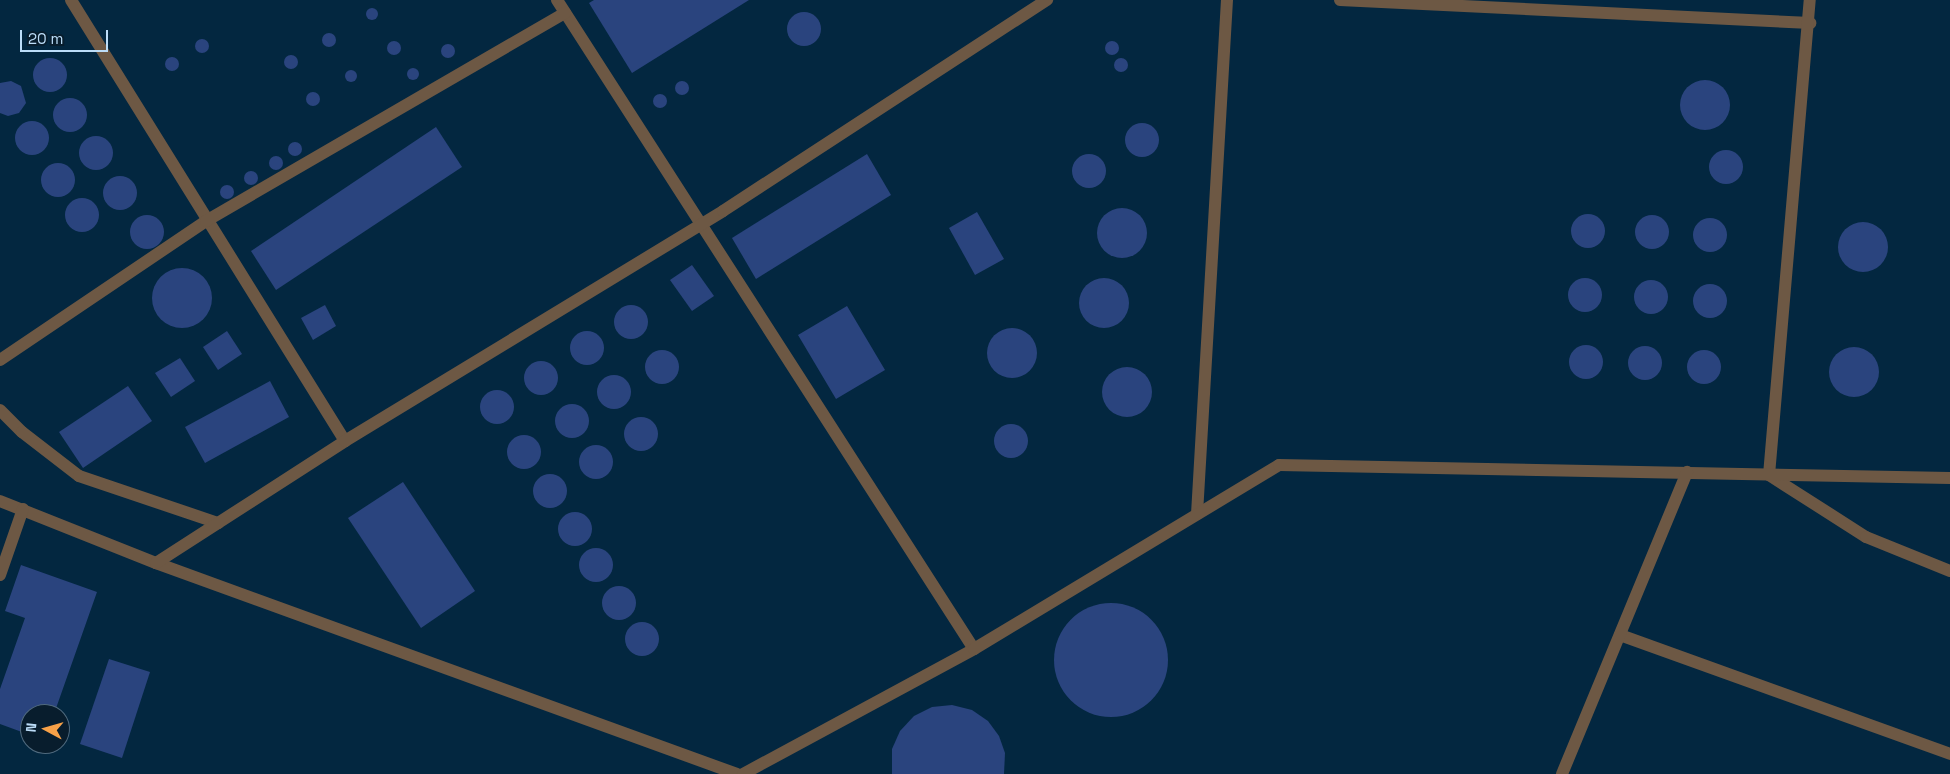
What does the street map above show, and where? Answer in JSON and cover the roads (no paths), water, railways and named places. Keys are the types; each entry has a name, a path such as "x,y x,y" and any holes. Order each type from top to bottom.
{"street":[{"path":"71,0 206,221 345,441"},
{"path":"557,0 703,223 974,649"},
{"path":"156,564 345,441 703,223 1047,0"},
{"path":"1196,514 1227,0"},
{"path":"1340,0 1810,23"},
{"path":"1769,475 1810,23 1810,0"},
{"path":"0,360 206,221 565,13"},
{"path":"0,410 22,432 79,476 218,523"},
{"path":"743,774 974,649 1279,465 1950,478"},
{"path":"1562,774 1687,472"},
{"path":"1769,475 1866,538 1950,570"},
{"path":"0,501 23,508 156,564 736,774"},
{"path":"0,575 23,508"},
{"path":"1620,635 1950,754"}]}
